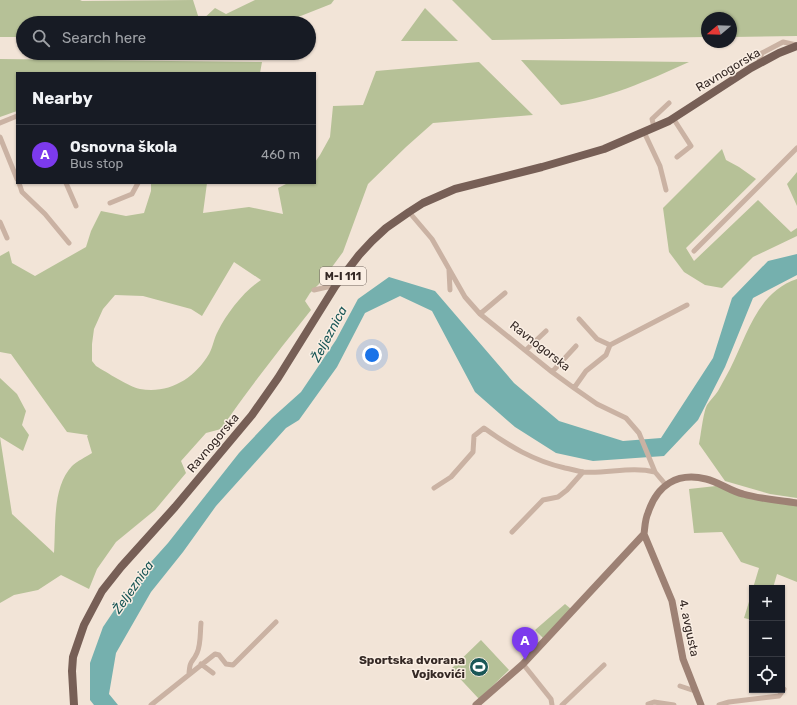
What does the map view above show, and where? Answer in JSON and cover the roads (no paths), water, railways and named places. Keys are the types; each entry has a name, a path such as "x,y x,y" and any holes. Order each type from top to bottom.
{"main road":[{"name":"Ravnogorska","path":"74,705 72,671 73,656 84,625 102,591 252,415 278,378 336,284 372,241 386,228 423,203 455,189 542,167 597,151 644,132 673,118 758,65 797,46"},
{"path":"476,705 524,664 644,534 647,514 652,504 666,485 682,477 694,477 708,479 744,495 797,503"},
{"name":"4. avgusta","path":"644,534 672,601 683,659 701,705"}],"street":[{"path":"654,127 652,119 668,103"},
{"path":"0,123 16,116"},
{"path":"673,118 691,146 677,157"},
{"path":"644,132 660,166 666,190"},
{"path":"0,137 16,177"},
{"path":"694,251 797,148"},
{"path":"19,184 22,192 45,214 69,243"},
{"path":"66,184 76,206"},
{"path":"110,204 132,194 137,184"},
{"name":"Ravnogorska","path":"409,212 432,239 465,297 480,314 574,388 598,404 626,418 639,433 655,469 666,485"},
{"path":"0,222 7,238"},
{"path":"450,269 450,290"},
{"path":"314,290 340,284 345,278 358,273"},
{"path":"480,314 505,293"},
{"path":"574,388 586,371 606,355 610,345 687,305"},
{"path":"579,319 597,339 610,345"},
{"path":"526,350 546,331"},
{"path":"552,372 576,346"},
{"path":"434,488 451,477 473,452 474,436 484,428 503,442 522,453 550,464 583,472 655,469"},
{"path":"512,532 543,500 558,497 583,472"},
{"path":"151,705 215,654 219,655 226,664 233,664 276,622"},
{"path":"189,674 190,663 196,654 199,645 201,623"},
{"path":"201,664 213,673"},
{"path":"524,664 551,699 552,705"},
{"path":"562,705 604,665"},
{"path":"680,686 695,691"},
{"path":"719,705 729,702 779,696 781,693"},
{"path":"648,704 654,702 674,705"},
{"path":"729,702 739,705"}],"water":[{"name":"Željeznica","path":"797,254 797,275 753,298 725,367 698,420 664,456 593,461 556,453 515,427 475,392 432,311 400,296 365,313 337,367 299,420 286,428 216,506 183,552 151,592 116,653 109,694 118,705 94,705 90,700 90,663 103,627 134,581 168,543 239,453 272,418 301,392 336,340 358,299 389,277 435,291 514,383 559,421 623,441 661,438 713,358 732,298 768,261"}],"place":[{"name":"Osnovna škola","path":"525,660"},
{"name":"Sportska dvorana Vojkovići","path":"479,667"}]}
